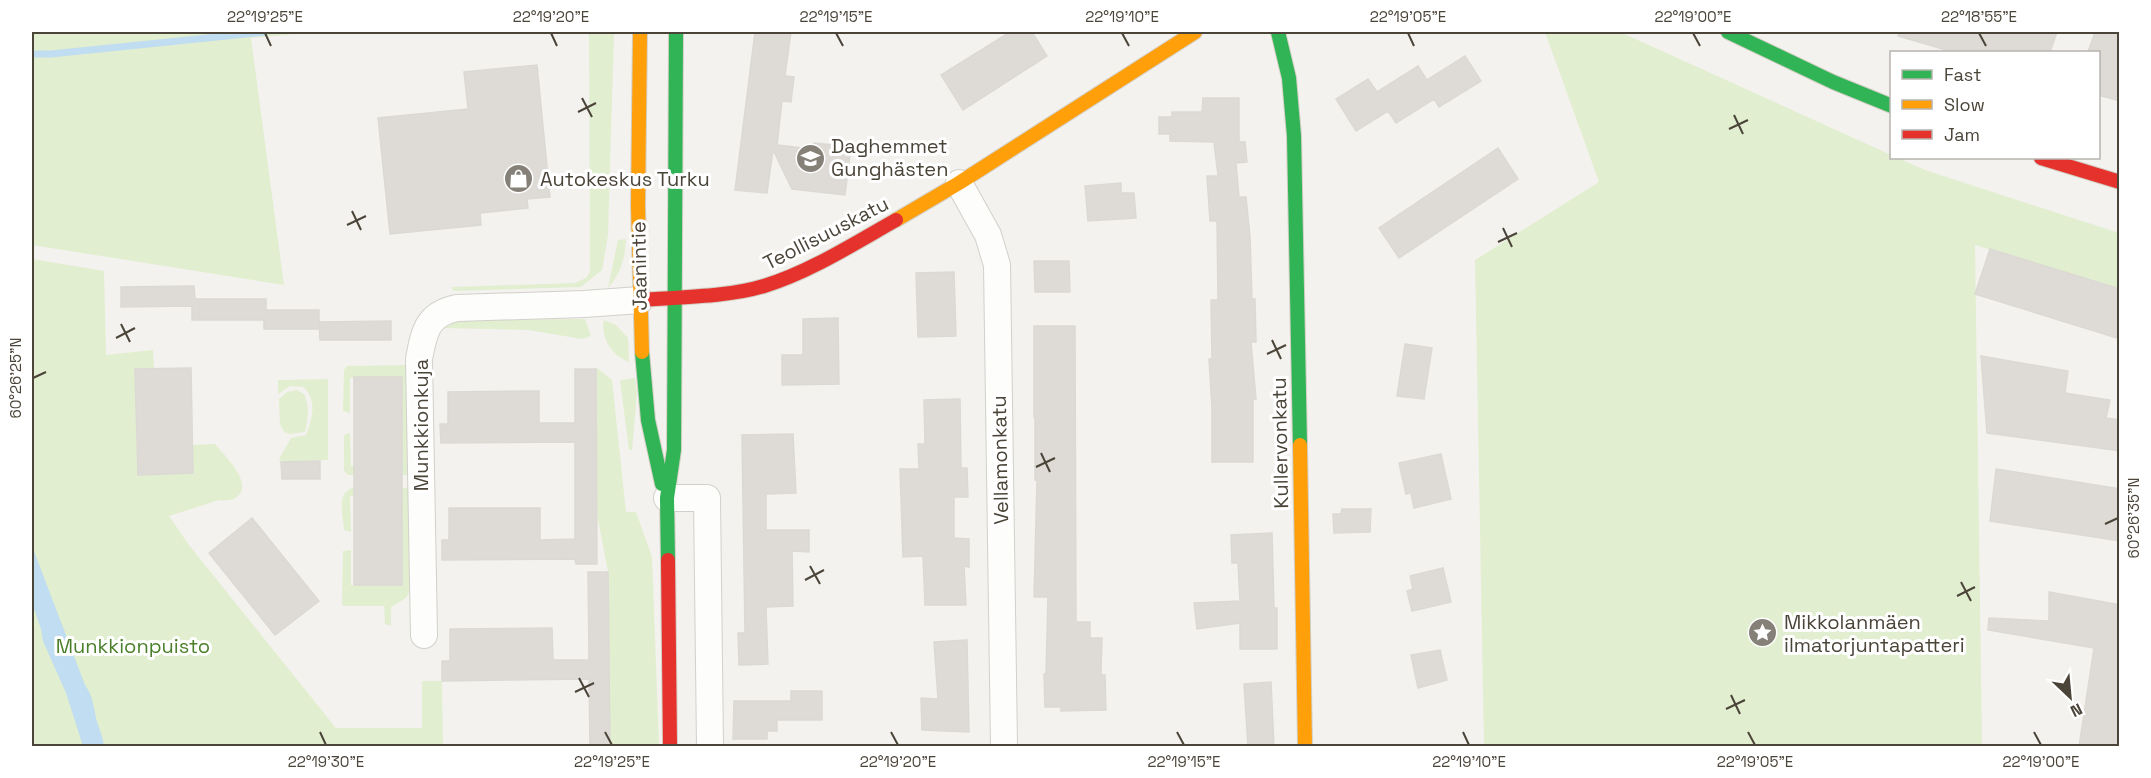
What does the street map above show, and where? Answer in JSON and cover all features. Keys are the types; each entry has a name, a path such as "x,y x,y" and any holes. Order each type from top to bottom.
{"street":[{"name":"Jaanintie","path":"640,32 638,160 642,371 653,456 667,498"},
{"name":"Jaanintie","path":"670,747 667,498 674,450 676,32"},
{"name":"Teollisuuskatu","path":"640,300 742,291 765,286 830,258 959,183 1195,32"},
{"name":"Kullervonkatu","path":"1278,32 1289,78 1294,136 1305,747"},
{"path":"1728,32 1833,82 1890,105"},
{"path":"2044,159 2120,182"},
{"name":"Vellamonkatu","path":"959,183 988,235 997,265 1004,747"},
{"name":"Munkkionkuja","path":"424,635 419,359 429,323 446,310 457,308 640,300"},
{"path":"667,498 708,498 710,747"}],"green space":[{"path":"32,32 317,32 251,38 284,285 32,245"},
{"path":"589,32 614,32 608,235 602,270 581,287 454,291 451,287 575,283 586,278 590,272"},
{"path":"1545,32 1620,32 1890,155 1890,159 1900,159 1925,170 2119,233 2119,289 1975,245 1982,746 1484,746 1475,260 1599,182"},
{"path":"626,239 622,265 608,288 618,240"},
{"name":"Munkkionpuisto","path":"32,259 104,271 106,355 153,350 154,368 135,369 138,475 193,473 192,445 215,444 236,469 240,476 242,490 236,498 219,500 169,516 189,545 336,728 422,728 422,681 442,681 443,746 32,746"},
{"path":"585,319 591,336 582,339 529,330 444,328 461,320"},
{"path":"604,320 616,325 628,338 629,362 617,355 609,345 604,333"},
{"path":"408,365 409,475 348,475 344,471 344,435 350,433 351,466 402,466 401,378 350,378 350,413 343,411 344,370 347,366"},
{"path":"596,367 612,380 626,512 636,512 652,557 659,746 609,746 608,572 597,514"},
{"path":"635,378 637,392 632,450 629,450 620,380"},
{"path":"328,379 328,460 281,462 279,459 291,438 306,435 312,404 308,392 303,387 290,386 278,394 278,380"},
{"path":"297,390 304,394 306,399 307,422 305,432 290,434 284,432 280,424 279,399 287,392"},
{"path":"352,488 409,488 411,589 406,598 391,607 391,626 385,624 384,606 342,605 343,551 351,550 351,585 402,584 402,496 350,496 351,532 344,530 342,500 347,491"}],"water":[{"path":"32,546 92,698 104,746 83,746 66,693 43,641 32,603"}],"building":[{"path":"755,32 791,32 785,76 794,77 791,102 782,101 777,145 813,149 814,143 833,145 832,152 850,154 845,195 792,189 773,150 767,193 735,190"},
{"path":"1010,32 1032,32 1047,56 963,110 941,75"},
{"path":"1899,32 2057,32 2050,51 1950,51 1898,36"},
{"path":"2095,32 2120,32 2120,101 2100,96 2100,51 2088,51"},
{"path":"1465,56 1481,81 1439,107 1434,99 1396,123 1388,111 1356,131 1336,99 1368,79 1377,92 1418,66 1427,80"},
{"path":"537,65 550,197 527,199 528,208 480,213 481,225 390,234 378,118 468,109 464,72"},
{"path":"1203,98 1239,98 1239,142 1245,142 1247,162 1236,163 1239,197 1246,197 1252,299 1255,299 1256,342 1251,342 1256,399 1253,399 1253,462 1212,462 1209,359 1212,359 1211,300 1218,300 1217,221 1210,221 1207,176 1218,176 1214,142 1170,141 1170,134 1159,134 1159,117 1172,117 1172,112 1202,112"},
{"path":"1498,148 1518,179 1399,258 1379,228"},
{"path":"1121,183 1121,193 1134,193 1136,218 1088,221 1085,186"},
{"path":"1990,249 2120,289 2120,339 1975,294"},
{"path":"1034,261 1069,261 1070,292 1035,292"},
{"path":"954,272 956,336 918,337 916,273"},
{"path":"194,286 195,299 266,299 266,310 319,310 319,329 264,329 264,320 192,320 192,306 121,307 121,287"},
{"path":"838,318 839,384 782,385 782,355 803,355 803,319"},
{"path":"391,321 391,340 320,340 319,322"},
{"path":"1034,326 1075,326 1076,622 1090,622 1090,638 1102,638 1101,675 1105,675 1106,710 1061,711 1061,707 1045,707 1044,674 1046,674 1048,597 1034,597 1037,480 1035,480"},
{"path":"1405,344 1432,348 1424,399 1397,396"},
{"path":"1981,356 2068,371 2065,393 2110,400 2106,418 2120,420 2120,451 1987,433"},
{"path":"191,368 193,473 138,475 135,369"},
{"path":"575,369 596,369 597,564 576,564 575,559 442,560 442,540 449,540 449,508 540,508 540,540 575,539 575,442 441,443 440,424 448,424 448,392 539,391 539,423 575,423"},
{"path":"354,377 402,377 402,585 354,585"},
{"path":"960,399 961,468 967,468 968,497 954,497 954,538 969,539 969,567 964,566 966,605 925,605 923,556 903,557 900,469 919,469 918,444 925,444 924,400"},
{"path":"793,434 796,493 766,494 766,530 809,530 809,552 792,551 793,606 766,607 768,664 739,665 738,633 745,633 742,435"},
{"path":"1441,454 1451,499 1414,508 1411,493 1406,494 1399,463"},
{"path":"320,461 320,479 282,479 281,462"},
{"path":"1996,469 2120,489 2120,541 1990,521"},
{"path":"1342,509 1371,509 1370,532 1334,533 1333,514 1341,514"},
{"path":"252,518 319,601 275,635 209,553"},
{"path":"1272,533 1277,649 1240,649 1240,623 1197,629 1194,603 1240,601 1238,563 1232,563 1231,535"},
{"path":"1443,568 1451,602 1412,611 1407,591 1413,589 1410,576"},
{"path":"588,572 608,572 610,747 590,747 589,679 442,681 442,661 450,661 450,629 552,628 553,660 589,660"},
{"path":"2049,592 2120,605 2120,747 2079,747 2094,648 1988,630 1989,618 2049,621"},
{"path":"967,640 969,732 922,730 921,698 938,699 934,642"},
{"path":"1440,650 1447,680 1418,688 1411,655"},
{"path":"1271,682 1274,747 1248,747 1244,684"},
{"path":"791,691 822,691 822,720 777,720 777,731 767,731 767,739 733,739 734,701 791,701"}],"waterway":[{"path":"32,54 265,32"}],"traffic: fast":[{"path":"668,560 667,498 674,450 676,32"},
{"path":"1278,32 1289,78 1294,136 1300,445"},
{"path":"1728,32 1833,82 1890,105"},
{"path":"642,352 648,420 662,484"}],"traffic: slow":[{"path":"640,32 638,206 642,352"},
{"path":"896,220 959,183 1195,32"},
{"path":"1300,445 1305,746"}],"traffic: jam":[{"path":"2044,159 2120,182"},
{"path":"640,300 719,294 764,286 815,265 896,220"},
{"path":"668,560 670,746"}],"place":[{"name":"Daghemmet Gunghästen","path":"810,158"},
{"name":"Autokeskus Turku","path":"519,179"},
{"name":"Mikkolanmäen ilmatorjuntapatteri","path":"1763,633"}]}
